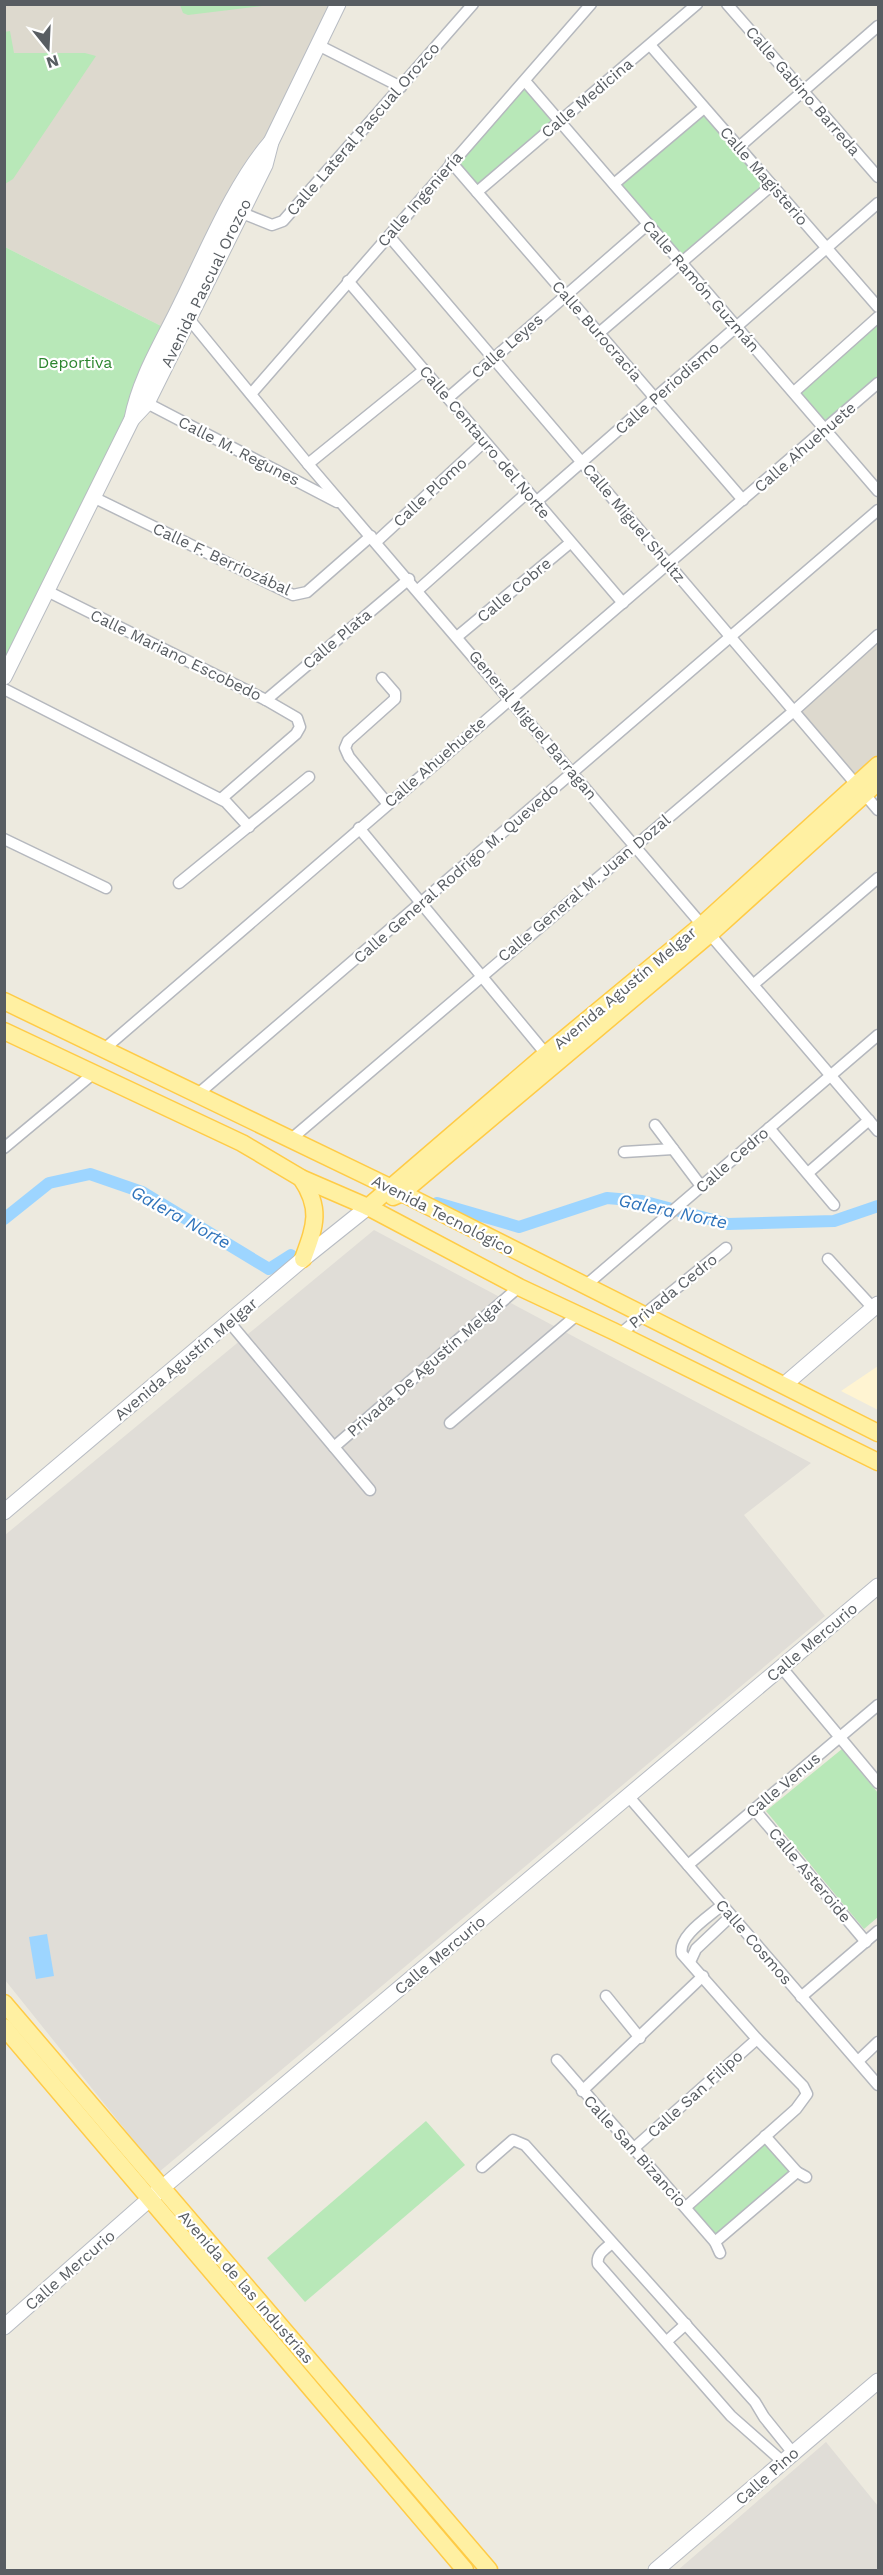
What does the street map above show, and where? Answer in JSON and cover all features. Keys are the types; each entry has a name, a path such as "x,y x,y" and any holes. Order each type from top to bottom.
{"main road":[{"name":"Avenida Pascual Orozco","path":"141,400 189,319 242,213 265,165 271,142 338,4"},
{"name":"Avenida Pascual Orozco","path":"4,677 132,419 210,246 255,160 271,142"},
{"name":"Avenida Agustín Melgar","path":"4,1512 303,1259 368,1207 422,1176 707,928 860,788 879,765"},
{"name":"Avenida Agustín Melgar","path":"860,788 879,782"},
{"name":"Avenida Agustín Melgar","path":"396,1190 546,1054 707,928"},
{"name":"Avenida Tecnológico","path":"4,1000 103,1050 396,1190 879,1433"},
{"name":"Avenida Tecnológico","path":"8,1038 94,1073 242,1143 301,1178 368,1207 519,1287 620,1334 879,1462"},
{"path":"422,1176 423,1197 428,1206"},
{"path":"301,1178 310,1191 316,1217 303,1259"},
{"path":"784,1386 876,1306"},
{"name":"Calle Mercurio","path":"4,2327 156,2193 879,1586"},
{"name":"Avenida de las Industrias","path":"4,2003 125,2157"},
{"name":"Avenida de las Industrias","path":"4,2027 125,2157 489,2571"},
{"name":"Avenida de las Industrias","path":"156,2193 465,2571"},
{"name":"Calle Pino","path":"656,2571 879,2381"},
{"path":"406,2500 419,2489"}],"street":[{"name":"Calle Lateral Pascual Orozco","path":"242,213 272,225 280,224 473,4"},
{"name":"Calle Ingeniería","path":"251,394 591,4"},
{"name":"Calle Medicina","path":"477,192 698,4"},
{"name":"Calle Gabino Barreda","path":"727,4 879,177"},
{"path":"739,147 879,26"},
{"path":"318,45 401,87"},
{"name":"Calle Magisterio","path":"650,45 879,308"},
{"name":"Calle Ramón Guzmán","path":"525,81 879,491"},
{"path":"614,184 704,108"},
{"name":"Calle Burocracia","path":"451,162 743,500"},
{"path":"598,333 772,184"},
{"name":"Calle Periodismo","path":"536,502 879,203"},
{"name":"Calle Leyes","path":"447,398 648,224"},
{"name":"Calle Miguel Shultz","path":"388,236 879,810"},
{"name":"Calle Centauro del Norte","path":"348,281 623,603"},
{"path":"794,392 879,317"},
{"name":"General Miguel Barragan","path":"189,319 308,464 458,636 879,1131"},
{"path":"308,464 424,370"},
{"name":"Calle Ahuehuete","path":"103,1050 387,803 879,383"},
{"name":"Calle M. Regunes","path":"141,400 343,505"},
{"name":"Calle Plomo","path":"374,539 484,442"},
{"path":"418,590 528,492"},
{"name":"Calle F. Berriozábal","path":"93,497 293,595 307,592 374,539"},
{"name":"Calle General Rodrigo M. Quevedo","path":"198,1094 879,510"},
{"name":"Calle Cobre","path":"458,636 570,543"},
{"name":"Calle Plata","path":"266,699 409,579"},
{"name":"Calle Mariano Escobedo","path":"47,591 294,715 300,724 296,734 221,799"},
{"name":"Calle General M. Juan Dozal","path":"290,1140 634,844 795,710 879,635"},
{"path":"382,678 395,693 395,699 348,741 345,748 349,757 387,803"},
{"path":"4,689 221,799 249,827"},
{"path":"179,883 309,777"},
{"path":"359,828 546,1054"},
{"path":"4,839 106,888"},
{"path":"754,984 879,878"},
{"name":"Calle Cedro","path":"585,1286 879,1035"},
{"path":"4,1148 94,1073"},
{"path":"808,1173 869,1120"},
{"path":"655,1125 701,1186"},
{"path":"769,1128 834,1205"},
{"path":"624,1152 673,1149"},
{"name":"Privada Cedro","path":"620,1334 726,1248"},
{"path":"828,1259 876,1306"},
{"name":"Privada De Agustín Melgar","path":"334,1447 519,1287"},
{"path":"450,1423 578,1314"},
{"path":"230,1323 370,1490"},
{"path":"782,1668 879,1783"},
{"name":"Calle Venus","path":"688,1865 879,1705"},
{"name":"Calle Cosmos","path":"629,1797 879,2085"},
{"name":"Calle Asteroide","path":"754,1809 866,1942"},
{"path":"686,2208 806,2097 803,2086 757,2039 682,1954 682,1944 688,1935 722,1905"},
{"path":"690,1962 696,1949 731,1916"},
{"path":"801,1996 879,1931"},
{"name":"Calle San Bizancio","path":"703,1976 582,2091 716,2242 720,2253"},
{"path":"606,1996 640,2038"},
{"name":"Calle San Filipo","path":"633,2149 757,2039"},
{"path":"858,2061 879,2042"},
{"path":"557,2060 582,2091"},
{"path":"716,2242 801,2174 765,2136"},
{"path":"482,2167 503,2147 513,2140 519,2141 755,2402 788,2458"},
{"path":"612,2243 600,2253 597,2258 598,2264 731,2416 788,2458"},
{"path":"667,2341 686,2324"},
{"path":"749,2430 764,2417"}],"shaded area":[{"path":"4,5 338,5 169,330 5,247"},
{"path":"878,635 878,765 856,783 795,710"},
{"path":"374,1230 811,1463 744,1515 825,1616 159,2172 5,1980 5,1535"},
{"path":"878,1366 878,1410 841,1391"},
{"path":"826,2442 878,2506 878,2570 678,2570"}],"green space":[{"path":"180,4 271,5 188,15 183,13"},
{"path":"10,31 14,53 85,53 96,56 13,179 5,184 4,32"},
{"path":"525,81 560,121 477,192 451,162"},
{"path":"704,108 772,185 681,263 614,184"},
{"name":"Deportiva","path":"5,247 169,330 5,676"},
{"path":"878,317 878,383 826,430 794,392"},
{"path":"842,1749 878,1793 878,1917 864,1929 766,1811"},
{"path":"426,2121 465,2165 305,2302 267,2258"},
{"path":"765,2136 797,2172 715,2242 686,2208"}],"water":[{"path":"47,1934 54,1976 36,1979 29,1937"}],"waterway":[{"name":"Galera Norte","path":"4,1219 49,1183 90,1174 142,1192 269,1269 291,1255"},
{"name":"Galera Norte","path":"437,1203 519,1227 607,1198 642,1201 728,1224 834,1221 878,1206"}]}
